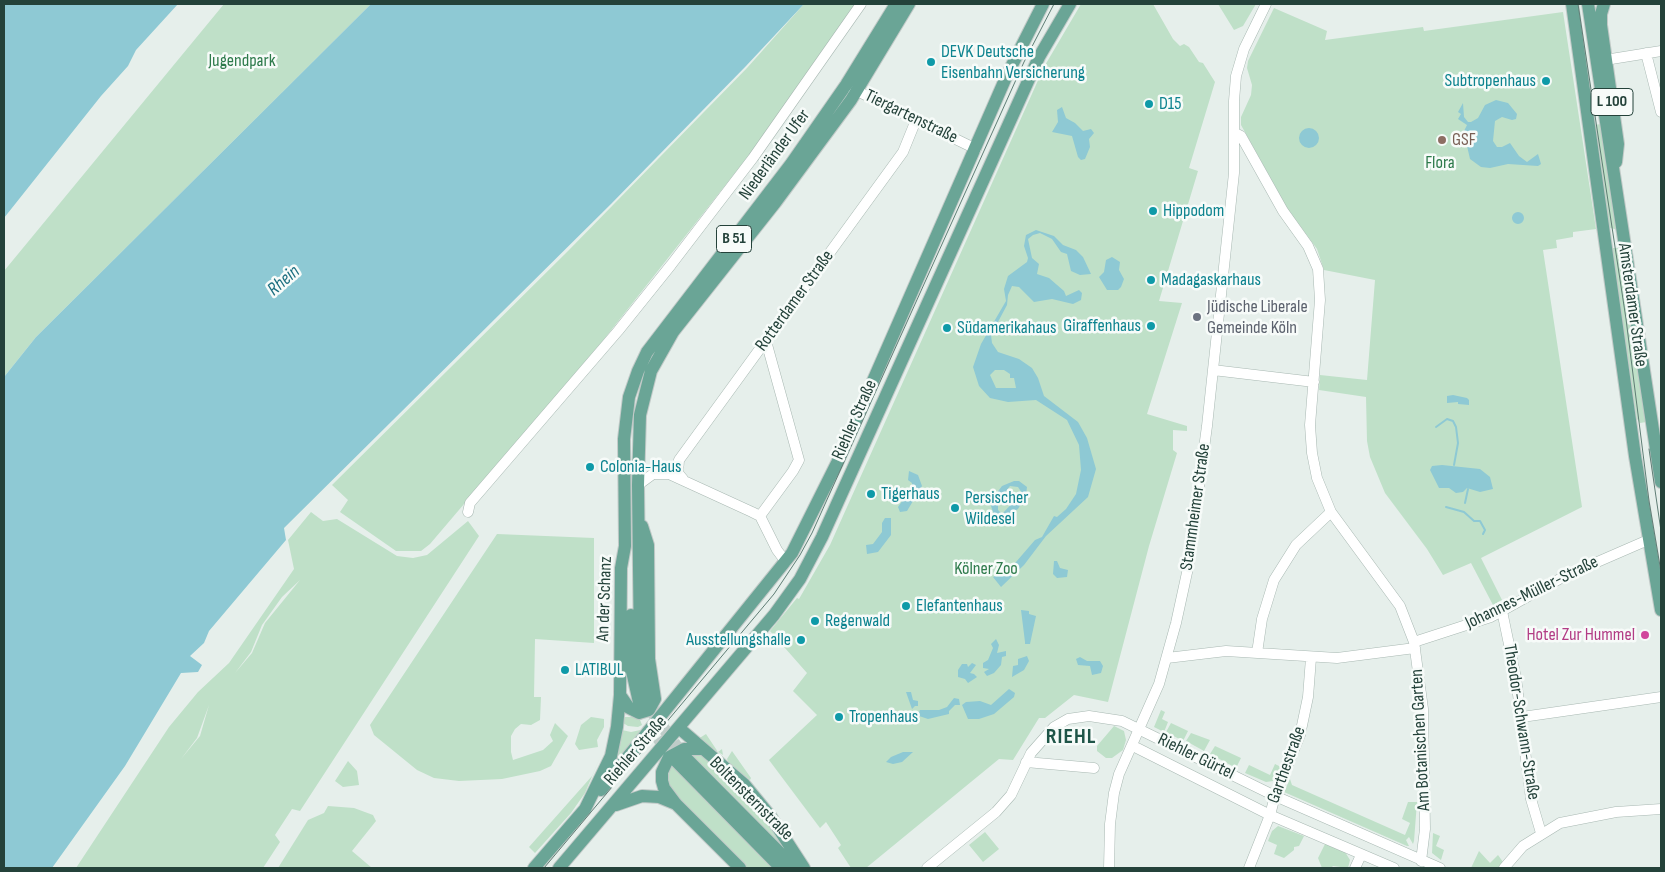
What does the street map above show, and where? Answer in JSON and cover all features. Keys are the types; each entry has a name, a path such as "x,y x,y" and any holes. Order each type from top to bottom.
{"main road":[{"name":"Niederländer Ufer","path":"629,397 647,352 852,88 896,4"},
{"name":"Niederländer Ufer","path":"646,388 651,371 674,332 775,203 909,4"},
{"name":"Riehler Straße","path":"585,809 681,687 786,562 837,463 1011,67 1043,4"},
{"name":"Riehler Straße","path":"608,811 774,615 804,572 1039,58 1070,4"},
{"name":"Amsterdamer Straße","path":"1572,4 1648,540 1661,610"},
{"name":"Amsterdamer Straße","path":"1588,4 1661,482"},
{"path":"1604,4 1601,14 1605,60"},
{"name":"L 100","path":"1605,60 1618,144 1613,172"},
{"path":"1607,251 1610,245 1618,245 1628,263"},
{"name":"An der Schanz","path":"629,397 623,458 625,546 630,568 632,671 644,705 640,661 638,465 640,415 646,388"},
{"path":"1630,416 1638,427 1653,430"},
{"path":"623,458 626,452 634,452 638,465"},
{"name":"An der Schanz","path":"638,513 648,545 649,659 654,685"},
{"name":"An der Schanz","path":"534,868 585,809 611,756 618,727 621,568 625,546"},
{"path":"654,685 661,690 667,691 681,687"},
{"path":"620,695 634,712 644,712 653,705 655,699 654,685"},
{"name":"Boltensternstraße","path":"679,728 744,784 771,817 804,868"},
{"path":"702,749 676,752 665,764 662,781 664,788 676,804 738,868"},
{"name":"Boltensternstraße","path":"781,868 678,756 795,868"},
{"path":"559,868 608,811 617,804 635,797 659,797 676,804"}],"street":[{"path":"468,512 470,503 618,331 671,265 753,158 861,4"},
{"name":"Stammheimer Straße","path":"1109,868 1110,824 1114,793 1119,774 1152,704 1168,658 1191,550 1235,168 1234,93 1239,63 1266,4"},
{"path":"1605,60 1661,51"},
{"path":"1646,53 1661,112"},
{"name":"Tiergartenstraße","path":"852,88 976,149"},
{"name":"Rotterdamer Straße","path":"683,479 678,473 679,460 902,152 916,120"},
{"name":"Am Botanischen Garten","path":"1235,134 1241,136 1283,211 1308,246 1318,269 1320,300 1310,426 1312,453 1317,478 1331,512 1400,606 1414,645 1423,709 1425,829 1421,860"},
{"path":"1235,168 1248,163 1256,163"},
{"path":"760,516 799,460 766,341"},
{"path":"1213,370 1314,382"},
{"path":"638,485 653,474 669,474 760,516 781,557 786,562"},
{"path":"1257,653 1262,619 1274,580 1296,545 1331,512"},
{"name":"Johannes-Müller-Straße","path":"1168,658 1226,651 1311,658 1337,658 1414,645 1478,622 1565,576 1648,540"},
{"name":"Theodor-Schwann-Straße","path":"1502,610 1522,716 1531,799 1541,833"},
{"name":"Garthestraße","path":"1249,868 1275,796 1300,735 1308,697 1311,658"},
{"path":"1522,716 1661,697"},
{"name":"Riehler Gürtel","path":"927,868 996,812 1011,795 1026,762 1046,735 1068,719 1081,716 1104,716 1122,721 1275,796 1440,868"},
{"name":"Riehler Gürtel","path":"1133,746 1270,814 1394,868"},
{"path":"1026,762 1091,768"},
{"path":"1504,868 1523,846 1541,833 1560,823 1616,812 1661,809"},
{"path":"1355,868 1361,855"}],"green space":[{"name":"Jugendpark","path":"224,4 371,4 36,337 4,377 4,271"},
{"path":"804,4 855,4 771,127 698,220 601,343 430,544 421,551 396,551 340,512 348,500 332,485 568,251 747,68"},
{"name":"Kölner Zoo","path":"1081,4 1153,4 1173,39 1180,46 1184,44 1189,47 1199,62 1203,63 1215,82 1189,168 1198,171 1159,301 1182,303 1147,414 1187,426 1187,431 1173,430 1173,450 1177,453 1149,546 1108,702 1074,695 1045,718 1039,718 1013,760 999,759 866,868 851,868 838,848 841,845 826,822 820,828 769,760 817,715 793,691 807,673 770,631 797,598 799,599 830,545 1044,67"},
{"path":"1218,4 1256,4 1243,26 1234,30"},
{"name":"Flora","path":"1274,8 1327,31 1325,40 1423,27 1424,31 1563,12 1596,229 1573,232 1573,237 1556,240 1557,248 1543,250 1582,507 1481,558 1502,600 1493,605 1471,563 1443,575 1427,549 1385,493 1370,457 1367,441 1366,397 1319,390 1320,375 1367,380 1375,280 1324,270 1317,249 1287,208 1241,125 1241,117 1251,95 1252,85 1247,68 1248,61"},
{"path":"1602,124 1618,230 1607,227 1593,125"},
{"path":"1613,248 1618,248 1621,252 1647,416 1646,422 1640,423 1637,419 1628,359 1622,336 1611,253"},
{"path":"311,512 323,521 337,519 397,556 413,558 427,555 468,521 479,536 300,811 292,809 275,835 280,842 263,868 76,868 169,727 198,692 229,663 294,569 288,540","holes":["300,580 265,623 252,653 235,673 251,652 262,625 282,597","209,705 200,736 181,759 197,738"]},
{"path":"497,534 594,538 594,643 535,639 534,697 541,697 540,720 531,725 521,724 515,729 511,736 511,752 513,760 543,750 553,741 550,735 555,723 568,736 551,766 540,771 502,779 459,781 434,778 417,770 374,735 370,725"},
{"path":"1161,710 1165,712 1162,719 1168,722 1164,732 1154,727"},
{"path":"591,717 604,719 604,727 597,740 598,747 579,750 575,744 581,725"},
{"path":"624,717 639,717 642,725 638,727 628,726 623,723"},
{"path":"1171,723 1188,731 1183,741 1166,732"},
{"path":"1114,726 1124,731 1126,740 1123,750 1112,758 1106,758 1097,751 1097,746"},
{"path":"645,729 613,770 622,730 631,732"},
{"path":"1191,733 1210,740 1204,751 1186,741"},
{"path":"706,734 718,752 698,739"},
{"path":"1215,746 1241,758 1236,768 1210,754"},
{"path":"732,751 751,778 750,780 729,763 727,759"},
{"path":"687,753 700,754 736,779 801,867"},
{"path":"601,755 585,793 571,813 535,853 529,847 592,776"},
{"path":"348,761 357,771 359,785 343,787 335,781"},
{"path":"671,762 776,868 747,868 673,795 669,789 666,769"},
{"path":"1275,764 1281,767 1278,777 1273,781 1266,782 1245,773 1249,765 1270,775"},
{"path":"1290,779 1292,785 1405,835 1410,823 1402,819 1408,802 1417,802 1413,844 1409,837 1406,840 1409,846 1407,846 1284,792"},
{"path":"328,806 354,808 373,815 376,821 352,851 372,868 278,868 308,820 324,813"},
{"path":"1278,826 1304,836 1299,846 1294,847 1294,850 1284,858 1274,854 1277,845 1268,841 1272,831"},
{"path":"985,832 999,849 983,862 969,845"},
{"path":"1433,833 1440,836 1436,846 1444,850 1441,860 1432,853"},
{"path":"1325,844 1345,852 1350,860 1348,868 1333,866 1331,868 1322,868 1318,858"},
{"path":"1479,851 1490,863 1498,855 1503,862 1498,868 1471,868"}],"water":[{"path":"4,4 178,4 136,50 128,66 101,96 4,218"},
{"name":"Rhein","path":"371,4 804,4 611,204 284,528 286,540 209,631 204,643 190,656 202,665 198,672 181,673 125,766 52,868 4,868 4,377 36,337"},
{"path":"1496,100 1508,103 1517,114 1516,119 1512,120 1502,117 1495,121 1493,141 1497,147 1510,143 1519,156 1527,162 1538,154 1541,164 1538,166 1508,164 1490,168 1481,167 1470,159 1467,146 1468,136 1463,133 1467,125 1458,119 1461,114 1458,112 1463,103 1464,117 1468,122 1471,122 1478,118 1485,105"},
{"path":"1062,107 1066,118 1083,131 1091,129 1094,133 1089,139 1090,147 1085,159 1081,160 1078,157 1072,136 1052,132 1058,122 1057,110"},
{"path":"1305,128 1313,128 1319,134 1319,142 1313,148 1305,148 1299,142 1299,134"},
{"path":"1516,212 1520,212 1524,218 1520,224 1516,224 1512,220 1512,216"},
{"path":"1036,230 1054,236 1063,245 1076,250 1083,257 1091,274 1080,275 1071,271 1067,254 1061,252 1052,239 1040,233 1033,235 1028,239 1032,258 1039,264 1037,274 1049,278 1064,291 1066,296 1079,290 1082,293 1081,300 1073,304 1052,299 1034,302 1019,287 1012,286 1008,295 1007,305 991,335 992,343 998,352 1019,359 1032,368 1038,378 1044,396 1078,422 1087,438 1096,469 1088,497 1046,536 1024,565 1001,587 993,577 1004,572 1016,562 1035,540 1042,537 1054,516 1057,517 1066,509 1076,494 1081,470 1079,445 1067,420 1036,400 1008,402 990,398 979,386 973,367 981,344 1006,301 1004,289 1008,276 1027,262 1028,258 1024,246 1026,235","holes":["995,370 1004,370 1010,374 1010,378 1014,378 1016,388 996,388 990,375"]},
{"path":"1112,257 1120,262 1119,270 1124,279 1118,290 1107,290 1099,277 1104,272 1106,260"},
{"path":"1453,395 1467,398 1469,405 1458,404 1458,402 1447,403 1447,396"},
{"path":"1442,465 1480,469 1490,477 1493,489 1480,492 1467,488 1463,492 1456,493 1449,488 1439,488 1430,470 1432,466"},
{"path":"909,471 918,475 922,486 907,511 900,512 898,507 912,487 912,483 908,480"},
{"path":"1019,481 1027,487 1026,495 1018,509 1000,519 994,515 991,506 993,498 1002,486","holes":["1010,486 1018,487 1022,493 1002,514 998,510 998,501"]},
{"path":"885,518 891,518 891,535 878,552 867,554 866,545 873,544 882,532 882,523"},
{"path":"1054,561 1057,561 1060,568 1068,570 1067,577 1057,578 1053,574"},
{"path":"1021,610 1029,611 1029,614 1036,616 1030,644 1025,644"},
{"path":"996,639 999,645 997,653 1006,651 1006,656 1002,657 1001,665 994,673 987,676 984,672 989,669 983,668 983,663 988,660 993,648 991,644"},
{"path":"1027,656 1029,661 1024,670 1012,677 1013,666 1018,665 1018,659"},
{"path":"1080,657 1087,661 1100,661 1103,666 1101,673 1092,675 1090,666 1078,665 1076,659"},
{"path":"972,663 976,665 970,673 977,677 968,683 965,679 958,677 958,670 962,664 967,664 968,667"},
{"path":"1009,689 1015,693 1014,697 994,714 979,719 968,719 962,705 966,702 980,701 991,705"},
{"path":"906,692 911,692 913,700 918,701 918,706 912,709"},
{"path":"954,698 959,699 960,705 955,705 949,711 949,714 928,719 916,715 918,715 920,710 939,710 947,707"},
{"path":"903,752 913,752 902,762 893,764 886,762 891,757"}],"waterway":[{"path":"1436,427 1447,419 1453,421 1456,427 1458,443 1454,465"},
{"path":"1465,503 1468,489"},
{"path":"1446,507 1464,512 1474,521 1480,521 1485,530 1483,534"}],"tunnel":[{"path":"640,707 647,723 669,753"},
{"path":"653,713 682,754"}],"tram line":[{"path":"544,868 774,594 800,555 812,533 1024,62 1054,4"},
{"path":"1578,4 1626,319 1649,501 1661,572"},
{"path":"1649,449 1661,531"}],"place":[{"name":"DEVK Deutsche Eisenbahn Versicherung","path":"931,62"},
{"name":"Subtropenhaus","path":"1546,81"},
{"name":"D15","path":"1149,104"},
{"name":"GSF","path":"1442,140"},
{"name":"Hippodom","path":"1153,211"},
{"name":"Madagaskarhaus","path":"1151,280"},
{"name":"Jüdische Liberale Gemeinde Köln","path":"1197,317"},
{"name":"Giraffenhaus","path":"1151,326"},
{"name":"Südamerikahaus","path":"947,328"},
{"name":"Colonia-Haus","path":"590,467"},
{"name":"Tigerhaus","path":"871,494"},
{"name":"Persischer Wildesel","path":"955,508"},
{"name":"Elefantenhaus","path":"906,606"},
{"name":"Regenwald","path":"815,621"},
{"name":"Hotel Zur Hummel","path":"1645,635"},
{"name":"Ausstellungshalle","path":"801,640"},
{"name":"LATIBUL","path":"565,670"},
{"name":"Tropenhaus","path":"839,717"}],"district":[{"name":"RIEHL","path":"1071,737"}]}
